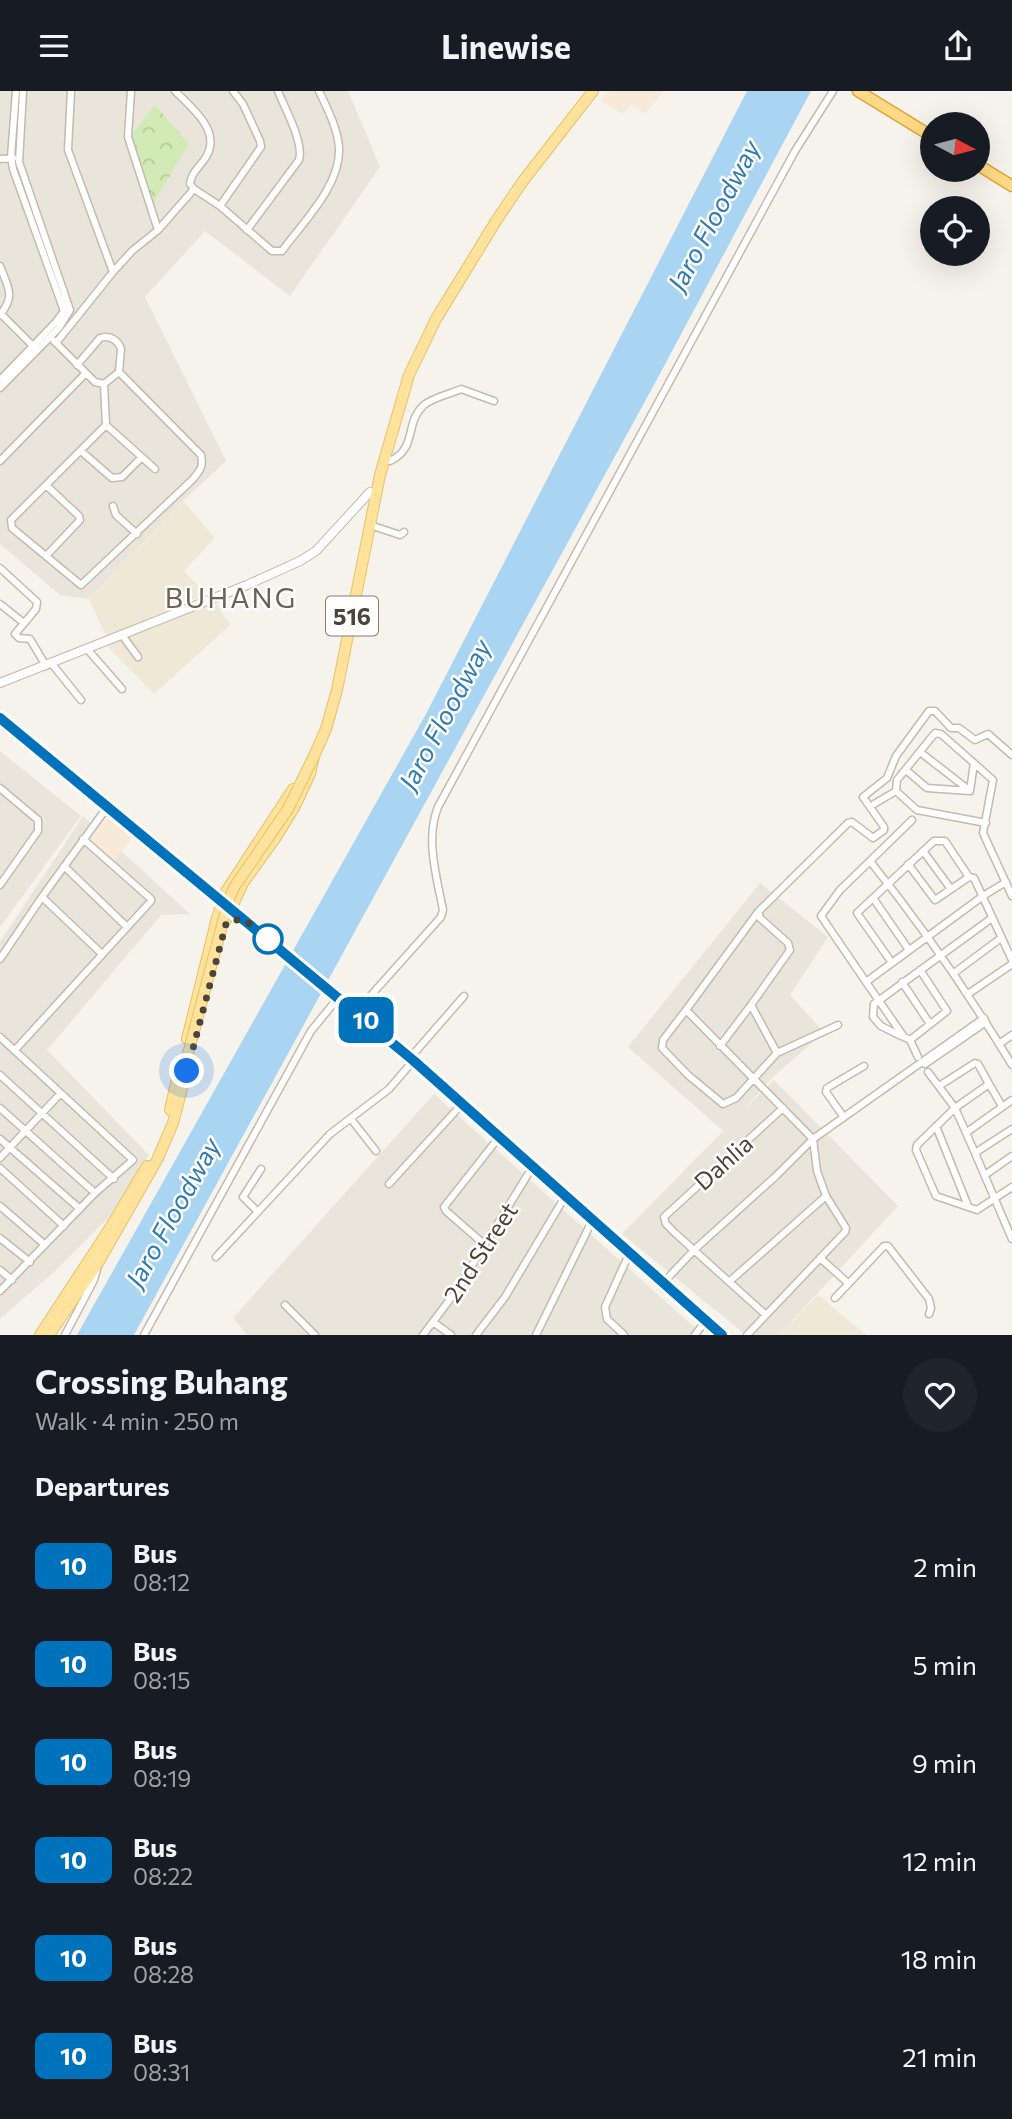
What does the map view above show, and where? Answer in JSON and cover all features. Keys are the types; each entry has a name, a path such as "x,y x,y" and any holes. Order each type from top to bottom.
{"highway":[{"path":"858,91 920,129"},
{"path":"990,172 1012,186"}],"main road":[{"name":"516","path":"232,908 238,891 295,806 326,729 337,690 380,473 409,375 431,328 503,211 593,91"},
{"path":"370,492 390,461"},
{"path":"0,718 412,1059 723,1335"},
{"name":"516","path":"223,901 232,880 284,805 302,770 314,756"},
{"path":"176,1097 229,899 235,886 288,809 314,756"},
{"path":"210,890 225,886 232,880"},
{"path":"210,890 217,918"},
{"path":"238,891 244,919"},
{"path":"49,1335 69,1297 158,1160 168,1137 223,901"},
{"path":"176,1097 232,908"},
{"path":"224,931 231,921 244,919"},
{"path":"69,1297 98,1263 101,1249"},
{"path":"40,1335 58,1315"}],"street":[{"path":"0,380 71,310 15,158 16,91"},
{"path":"15,158 23,91"},
{"path":"71,91 68,150 113,271"},
{"path":"131,91 128,137 158,230"},
{"path":"175,91 203,120 211,142 209,153 191,177 190,184 272,251 282,251 329,186 337,170 339,146 320,91"},
{"path":"220,206 261,146 243,104 233,91"},
{"path":"247,230 301,155 278,91"},
{"path":"356,1012 441,916 443,910 434,859 433,821 438,807 795,151 833,91"},
{"path":"0,159 15,158"},
{"path":"56,343 113,271 158,230 194,189"},
{"path":"0,266 10,295 9,303 1,314 35,348"},
{"path":"66,314 86,306"},
{"path":"48,335 85,374 95,382 104,384"},
{"path":"77,365 100,338 110,338 117,342 121,349 119,372 104,384"},
{"path":"0,388 35,348"},
{"path":"106,425 10,524 79,585 83,585 137,534 197,474 203,462 201,456 119,372"},
{"path":"0,461 85,374"},
{"path":"104,384 106,425 155,469"},
{"path":"390,461 403,451 411,435 411,421 427,403 461,389 494,401"},
{"path":"80,451 112,478 122,477 141,458"},
{"path":"47,486 80,520 47,556"},
{"path":"0,683 247,585 308,557 370,492"},
{"path":"113,506 116,515 137,534"},
{"path":"370,525 400,535 404,531"},
{"path":"0,568 37,602 36,609 16,630 15,636 32,638 49,665 81,699"},
{"path":"0,604 24,623"},
{"path":"122,635 138,657"},
{"path":"88,650 122,689"},
{"path":"838,1025 777,1053 736,1098 723,1104 662,1048 662,1044 686,1010 758,912 848,823 852,822 873,838 884,830 863,797 887,778 896,756 929,711 934,711 951,727 959,728 975,740 988,734 1012,755"},
{"path":"896,791 897,780 935,733 941,734 993,780 984,834 1012,896"},
{"path":"920,752 970,791"},
{"path":"970,791 974,764"},
{"path":"906,770 927,787 970,791"},
{"path":"0,801 3,790 38,820 39,825 0,884"},
{"path":"896,791 917,810 986,823"},
{"path":"874,804 896,791"},
{"path":"0,959 108,807"},
{"path":"912,820 839,890 821,916 924,1060"},
{"path":"15,1050 151,899 83,839"},
{"path":"892,963 857,913 934,841 945,841 969,877 974,878 1012,962 968,994"},
{"path":"923,851 951,889"},
{"path":"870,861 954,973 1012,1065"},
{"path":"908,865 934,900 969,877"},
{"path":"64,866 127,926"},
{"path":"866,982 983,896 1006,883"},
{"path":"42,897 102,954"},
{"path":"873,898 909,950"},
{"path":"720,1046 790,950 788,943 760,918 758,912"},
{"path":"907,1038 881,1026 873,1017 872,1009 902,982 992,918"},
{"path":"954,973 1001,938"},
{"path":"907,1038 947,1011 920,970"},
{"path":"902,982 930,1024"},
{"path":"216,1257 330,1134 389,1089 464,996"},
{"path":"144,1335 311,1031 337,997"},
{"path":"751,1005 777,1053"},
{"path":"686,1010 813,1139 817,1171 826,1196 846,1228 747,1335"},
{"path":"664,1282 694,1250 813,1139 985,1020"},
{"path":"999,1044 1012,1035"},
{"path":"0,1037 133,1160 95,1193 0,1291"},
{"path":"939,1086 975,1063 1002,1106"},
{"path":"843,1116 826,1092 827,1088 863,1066"},
{"path":"928,1072 955,1108 1012,1239"},
{"path":"0,1075 114,1179"},
{"path":"989,1084 955,1108 917,1145 916,1150 936,1196 977,1210 1012,1187"},
{"path":"0,1158 60,1094"},
{"path":"967,1132 1012,1100"},
{"path":"389,1184 463,1103"},
{"path":"0,1108 95,1193"},
{"name":"Dahlia","path":"694,1250 666,1224 664,1217 783,1108"},
{"path":"351,1119 376,1151"},
{"path":"936,1126 968,1206"},
{"path":"975,1153 1012,1129"},
{"path":"485,1245 444,1207 500,1136"},
{"path":"0,1139 80,1209"},
{"path":"985,1175 1012,1156"},
{"name":"2nd Street","path":"423,1335 457,1290 533,1166"},
{"path":"0,1168 64,1226"},
{"path":"257,1212 243,1197 261,1169"},
{"path":"476,1335 505,1297 566,1195"},
{"path":"730,1281 826,1196"},
{"path":"0,1206 44,1244"},
{"path":"536,1335 593,1219"},
{"path":"0,1238 30,1262"},
{"path":"835,1298 884,1246 888,1246 929,1299 932,1308 929,1314"},
{"path":"694,1250 766,1315"},
{"path":"624,1335 607,1319 605,1307 631,1252"},
{"path":"820,1258 848,1283"},
{"path":"65,1335 94,1280 98,1263"},
{"path":"0,1270 12,1280"},
{"path":"285,1305 315,1335"},
{"path":"695,1335 706,1320"},
{"path":"433,1322 451,1335"}],"shaded area":[{"path":"0,91 348,91 380,167 290,296 205,231 145,297 226,461 183,501 89,599 60,595 0,544"},
{"path":"609,91 664,91 645,114 632,105 622,114 601,100"},
{"path":"183,501 215,538 184,571 206,594 106,636 89,599"},
{"path":"215,600 230,625 154,694 106,645"},
{"path":"0,751 81,816 0,927"},
{"path":"108,813 134,835 114,861 87,839"},
{"path":"83,816 190,914 161,915 47,1050 149,1155 109,1217 54,1272 0,1319 0,942"},
{"path":"760,883 828,937 790,995 824,1032 772,1078 740,1113 774,1080 898,1206 779,1335 746,1335 622,1234 723,1131 628,1047"},
{"path":"434,1094 703,1335 247,1335 233,1318"},
{"path":"818,1295 866,1335 779,1335"}],"green space":[{"path":"155,105 189,144 153,204 132,134"}],"water":[{"name":"Jaro Floodway","path":"747,91 811,91 655,383 134,1335 77,1335 426,714"}],"bus line":[{"name":"10","path":"0,718 414,1061 722,1335"}],"district":[{"name":"BUHANG","path":"231,597"}],"route":[{"path":"187,1071 226,924 236,919 246,920 270,941 268,939"}]}
